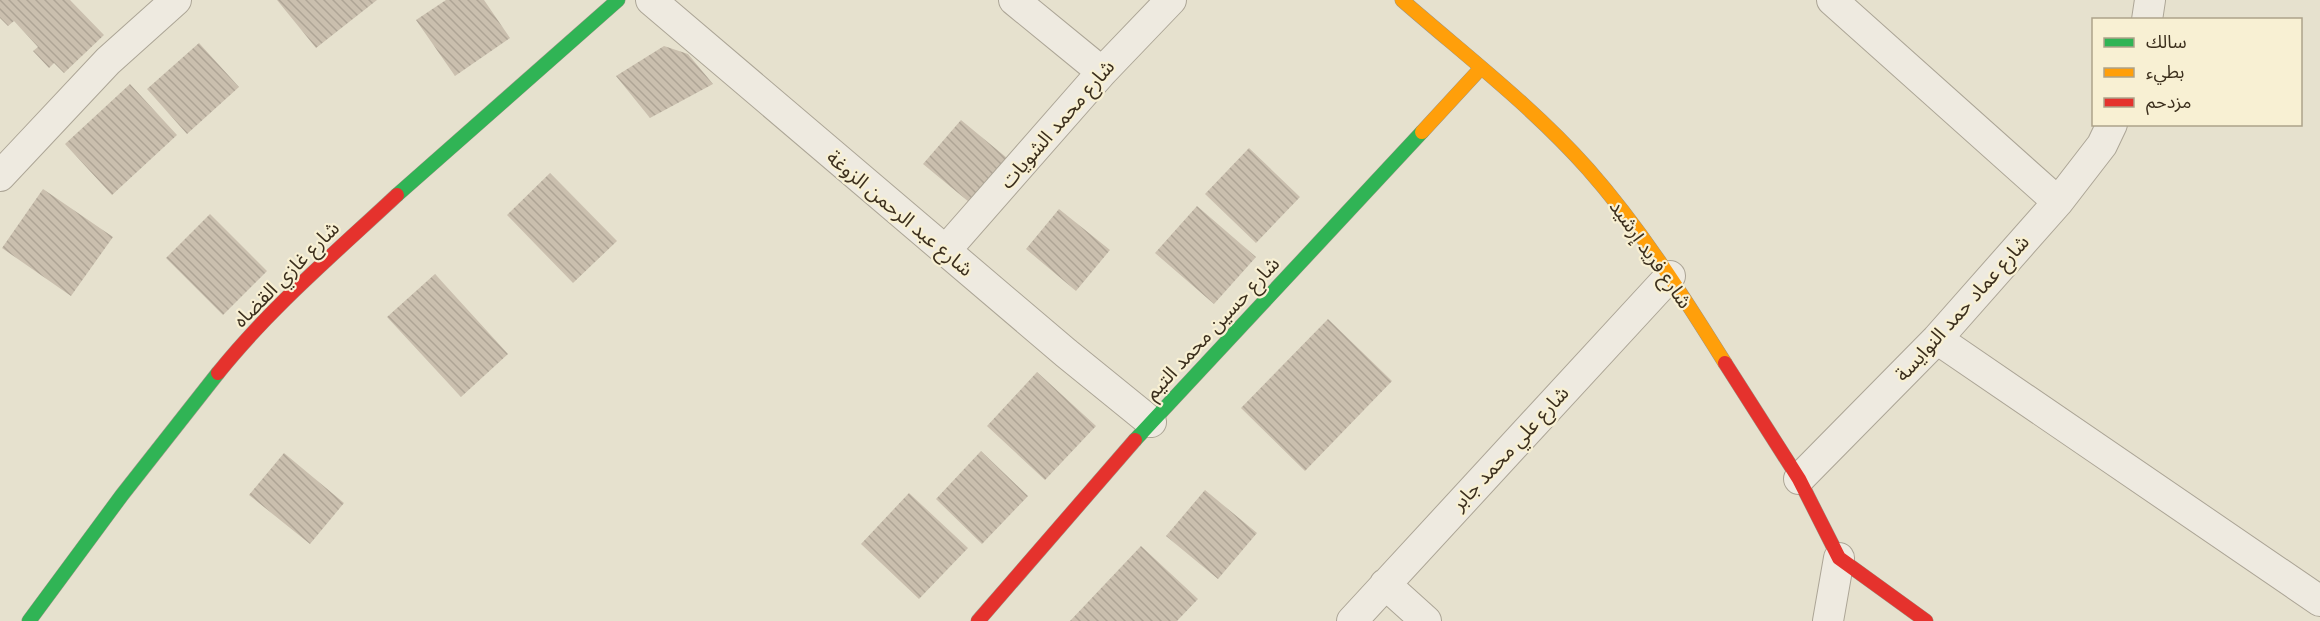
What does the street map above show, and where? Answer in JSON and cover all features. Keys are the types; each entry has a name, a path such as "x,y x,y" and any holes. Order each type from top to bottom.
{"street":[{"path":"0,176 108,61 176,0"},
{"name":"شارع غازي القضاه","path":"29,621 122,495 234,352 318,268 414,179 618,0"},
{"name":"شارع عبد الرحمن الزوغة","path":"651,0 1066,353 1152,422"},
{"path":"1014,0 1102,72"},
{"name":"شارع محمد الشويات","path":"945,251 1102,72 1171,0"},
{"name":"شارع فريد إرشيد","path":"1402,0 1549,128 1588,168 1626,215 1670,276 1798,479 1839,558 1926,621"},
{"path":"1832,0 2058,202"},
{"path":"2147,18 2151,0"},
{"name":"شارع حسين محمد التيم","path":"978,621 1152,422 1481,68"},
{"name":"شارع عماد حمد النوايسة","path":"1798,479 1937,339 2058,202 2102,145 2111,126"},
{"name":"شارع علي محمد جابر","path":"1352,621 1670,276"},
{"path":"1937,339 2320,601"},
{"path":"1828,621 1839,558"},
{"path":"1385,584 1426,621"}],"building":[{"path":"0,0 70,0 104,35 64,73 54,63 49,68 33,51 38,47 14,21 8,26 0,18"},
{"path":"277,0 377,0 316,48"},
{"path":"446,0 484,0 510,38 455,76 416,20"},
{"path":"199,43 239,87 187,134 147,89"},
{"path":"664,46 688,54 713,84 650,118 616,76"},
{"path":"130,84 177,135 112,195 65,144"},
{"path":"961,120 1007,158 969,202 923,164"},
{"path":"1249,148 1300,197 1256,243 1205,194"},
{"path":"550,173 617,241 573,283 507,215"},
{"path":"43,189 113,237 71,296 2,248"},
{"path":"1197,206 1256,257 1214,304 1155,253"},
{"path":"1059,209 1110,250 1076,291 1026,249"},
{"path":"210,214 267,271 223,315 166,258"},
{"path":"435,274 508,354 461,397 387,317"},
{"path":"1328,319 1392,381 1305,471 1241,408"},
{"path":"1037,372 1096,426 1045,480 987,426"},
{"path":"981,451 1028,496 982,544 936,499"},
{"path":"284,453 344,503 310,544 249,495"},
{"path":"1205,490 1257,533 1218,579 1166,536"},
{"path":"909,493 968,548 919,599 861,544"},
{"path":"1141,546 1198,599 1177,621 1070,621"}],"traffic: fast":[{"path":"397,195 618,0"},
{"path":"1135,440 1422,132"},
{"path":"29,621 122,495 218,373"}],"traffic: slow":[{"path":"1402,0 1522,103 1588,169 1644,239 1725,363"},
{"path":"1422,132 1481,68"}],"traffic: jam":[{"path":"218,373 281,303 397,195"},
{"path":"1725,363 1799,479 1839,558 1926,621"},
{"path":"978,621 1135,440"}]}
